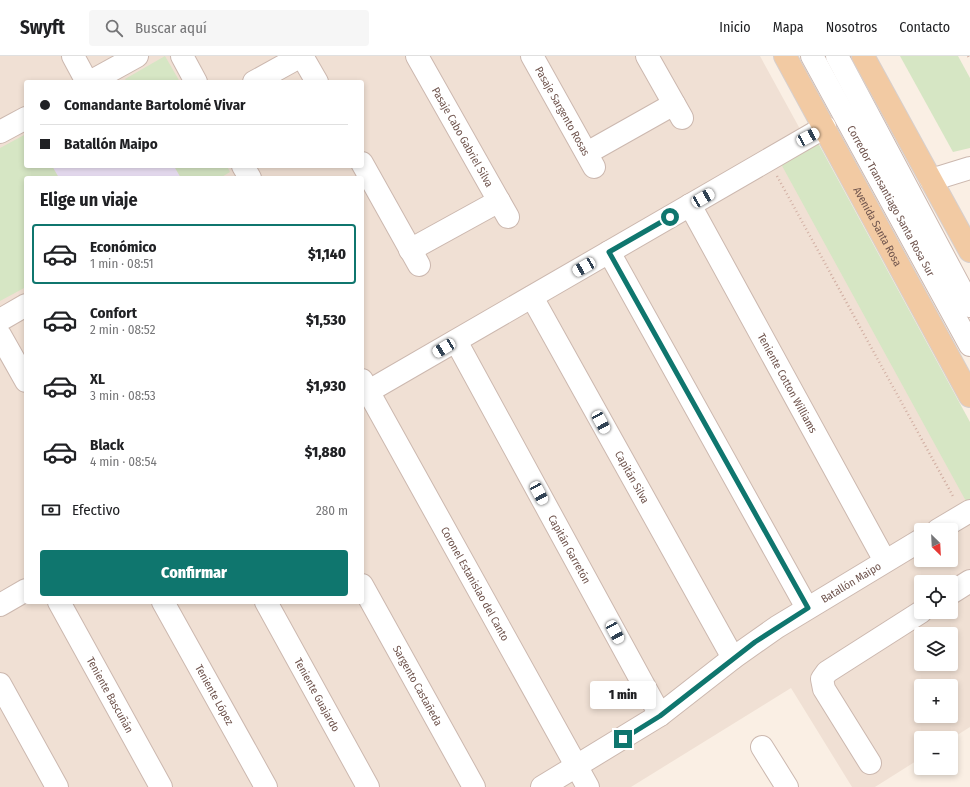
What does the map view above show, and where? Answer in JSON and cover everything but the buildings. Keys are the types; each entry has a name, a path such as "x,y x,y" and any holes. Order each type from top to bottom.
{"main road":[{"name":"Avenida Santa Rosa","path":"785,56 970,396"},
{"path":"863,56 970,251"}],"street":[{"path":"73,56 86,80"},
{"path":"94,80 137,56"},
{"path":"182,56 195,80"},
{"path":"258,80 302,56 316,80"},
{"name":"Pasaje Cabo Gabriel Silva","path":"364,167 415,258 503,209 417,56"},
{"name":"Pasaje Sargento Rosas","path":"532,56 590,160 678,111 647,56"},
{"name":"Corredor Transantiago Santa Rosa Sur","path":"812,56 970,345"},
{"name":"Corredor Transantiago Santa Rosa Sur","path":"837,56 970,306"},
{"path":"0,132 24,119"},
{"path":"364,389 456,340 532,297 825,128"},
{"path":"931,180 970,168"},
{"name":"Teniente Cotton Williams","path":"690,205 885,561"},
{"path":"609,252 808,608"},
{"name":"Capitán Silva","path":"532,297 733,658"},
{"path":"0,320 24,306"},
{"path":"0,334 24,377"},
{"name":"Capitán Garretón","path":"456,340 660,716"},
{"name":"Coronel Estanislao del Canto","path":"364,389 588,787"},
{"path":"950,523 967,513"},
{"name":"Batallón Maipo","path":"542,787 660,716 733,658 808,608 914,544"},
{"path":"958,589 970,581"},
{"name":"Sargento Castañeda","path":"364,589 474,787"},
{"path":"0,605 24,591"},
{"name":"Teniente Bascuñán","path":"60,604 161,787"},
{"name":"Teniente López","path":"164,604 266,787"},
{"name":"Teniente Guajardo","path":"267,604 368,787"},
{"path":"870,763 824,689 822,679 827,672 914,616"},
{"path":"0,684 57,787"},
{"path":"762,747 787,787"}],"path":[{"path":"768,160 967,513"}],"shaded area":[{"path":"0,56 760,56 970,439 970,727 958,735 958,731 914,731 914,762 875,787 852,787 791,688 631,787 0,787"},
{"path":"53,168 175,168 180,176 58,176"}],"green space":[{"path":"165,56 179,80 126,80 125,79"},
{"path":"900,56 958,56 970,78 970,148 953,152"},
{"path":"24,135 24,168 53,168 58,176 24,176 24,288 0,301 0,148"},
{"path":"817,141 970,422 970,502 967,503 781,164"},
{"path":"175,168 228,168 230,172 223,176 180,176"}],"route":[{"path":"623,739 660,716 755,642 808,608 609,252 670,217"}]}
